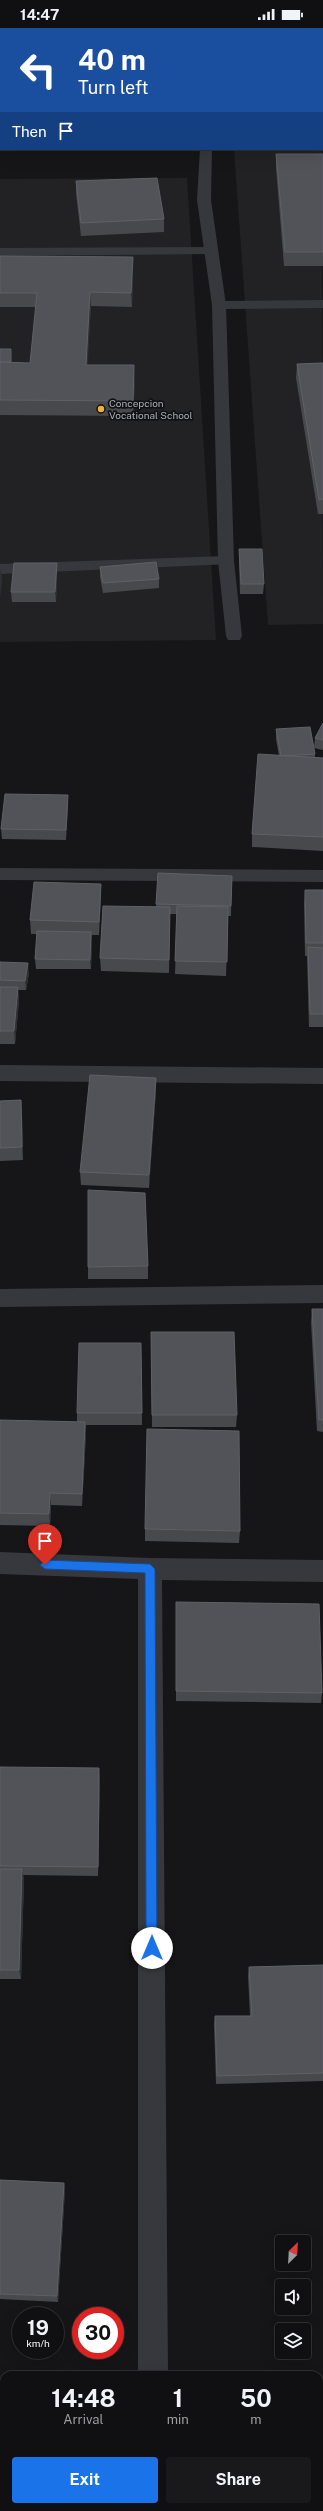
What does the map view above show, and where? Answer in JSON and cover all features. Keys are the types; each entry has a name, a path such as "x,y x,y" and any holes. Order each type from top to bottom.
{"street":[{"path":"206,150 204,200 219,305 226,561 234,636"},
{"path":"0,252 211,251"},
{"path":"219,305 323,304"},
{"path":"0,569 226,561"},
{"path":"0,874 323,876"},
{"path":"0,1073 323,1076"},
{"path":"0,1298 323,1294"},
{"path":"0,1563 150,1569 323,1571"},
{"path":"150,1569 153,2371"}],"shaded area":[{"path":"234,150 322,150 323,624 268,625"},
{"name":"Concepcion Vocational School","path":"187,178 216,640 0,642 0,179"}],"building":[{"path":"276,154 323,154 323,252 285,252"},
{"path":"157,178 164,219 81,223 76,181"},
{"path":"0,256 133,257 131,293 90,292 86,365 134,365 133,401 0,400 0,362 30,363 37,293 0,293"},
{"path":"0,349 11,349 11,362 0,362"},
{"path":"323,363 323,499 319,500 297,364"},
{"path":"239,549 262,549 264,584 241,584"},
{"path":"156,562 159,579 103,583 100,567"},
{"path":"14,563 57,563 55,592 11,592"},
{"path":"323,723 323,740 315,738"},
{"path":"310,727 315,754 281,756 276,729"},
{"path":"258,754 323,758 323,837 252,834"},
{"path":"5,794 68,795 66,830 1,829"},
{"path":"158,873 232,876 231,906 156,904"},
{"path":"34,882 101,884 99,922 30,920"},
{"path":"305,890 323,890 323,943 306,943"},
{"path":"103,906 170,907 169,960 100,958"},
{"path":"177,906 228,907 227,962 175,961"},
{"path":"37,931 91,932 90,960 35,959"},
{"path":"308,947 323,948 323,1014 310,1014"},
{"path":"0,962 28,963 25,981 0,980"},
{"path":"0,987 18,987 14,1031 0,1031"},
{"path":"90,1075 156,1078 149,1175 80,1172"},
{"path":"21,1100 22,1147 0,1148 0,1101"},
{"path":"88,1190 145,1193 148,1266 88,1267"},
{"path":"312,1309 323,1309 323,1420 319,1420"},
{"path":"151,1332 234,1332 237,1415 152,1415"},
{"path":"79,1343 141,1343 142,1413 77,1413"},
{"path":"0,1420 85,1422 82,1494 50,1493 49,1514 0,1513"},
{"path":"147,1429 239,1431 240,1531 145,1529"},
{"path":"176,1602 319,1604 322,1693 176,1691"},
{"path":"0,1767 99,1768 98,1867 0,1866"},
{"path":"0,1869 22,1869 19,1970 0,1970"},
{"path":"323,1965 323,2073 217,2076 215,2016 252,2016 249,1967"},
{"path":"0,2180 64,2183 57,2296 0,2294"}],"place":[{"name":"Concepcion Vocational School","path":"101,409"}],"route":[{"path":"45,1565 150,1569 152,1948"}]}
